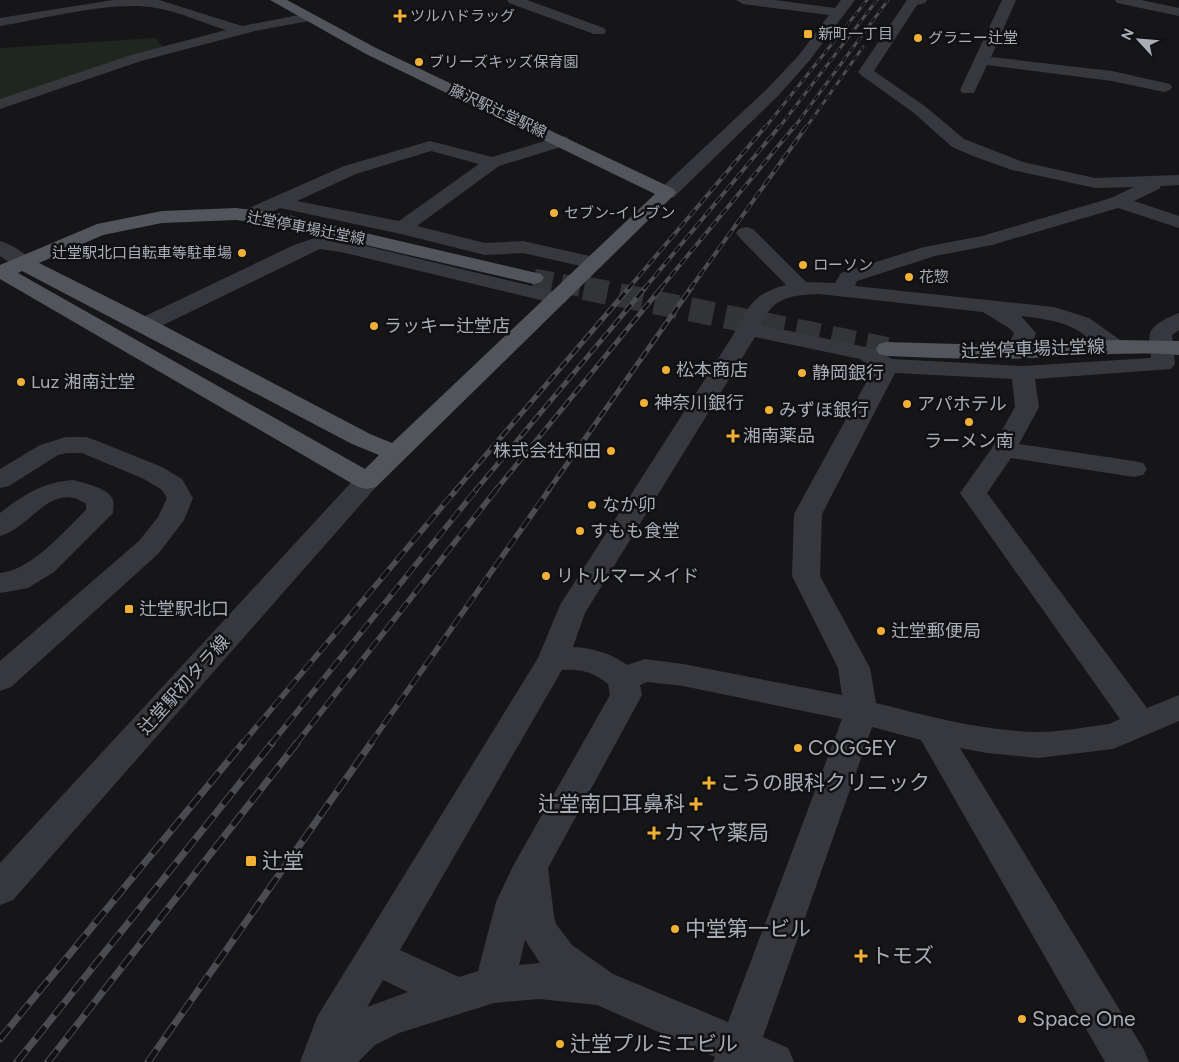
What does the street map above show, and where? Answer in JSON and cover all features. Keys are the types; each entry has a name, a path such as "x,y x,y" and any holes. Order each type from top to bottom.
{"main road":[{"name":"藤沢駅辻堂駅線","path":"276,0 364,47 667,193"},
{"path":"6,270 367,481 667,193"},
{"name":"辻堂停車場辻堂線","path":"6,270 97,230 162,217 203,214 284,220 534,278"},
{"path":"6,270 51,279 145,325 361,439 395,453"},
{"name":"辻堂停車場辻堂線","path":"887,357 1115,347 1171,347"}],"street":[{"path":"514,0 598,31"},
{"path":"743,0 843,6"},
{"path":"920,0 912,2 866,72 920,110 958,143 1018,166 1095,183 1172,180"},
{"path":"968,90 1009,0"},
{"path":"1122,0 1179,12"},
{"path":"0,22 79,6 146,2 242,30"},
{"path":"1162,9 1179,2"},
{"path":"667,193 773,92 804,58 843,6"},
{"path":"0,104 136,58 242,30 309,16"},
{"path":"982,60 1112,76 1164,87 1179,94"},
{"path":"1164,87 1179,81"},
{"path":"402,228 493,162 561,141"},
{"path":"247,216 350,170 430,146 493,162"},
{"path":"843,290 848,277 931,251 985,242 1118,202 1172,180 1179,167"},
{"path":"276,202 402,228 485,249 523,247 594,263"},
{"path":"1118,202 1179,222"},
{"path":"746,233 800,288"},
{"path":"145,325 301,249 318,243 341,246 557,298"},
{"path":"0,247 6,270"},
{"path":"321,1062 331,1031 553,659 570,612 749,329 760,305 778,295 800,288 843,290 987,306 1054,314 1081,323 1115,347"},
{"path":"987,306 1017,322 1025,333 1021,345 1010,352"},
{"path":"749,329 867,354 1023,373 1163,364 1171,347 1161,333 1179,320"},
{"path":"531,866 535,916 540,932 558,957 599,987 749,1057 861,712 854,668 806,576 808,514 846,445 887,357"},
{"path":"1023,373 1027,407 1004,448 973,493 1140,724"},
{"path":"0,480 49,450 66,445 86,445 153,473 173,485 180,498 170,520 149,547 0,679"},
{"path":"1004,448 1134,469"},
{"name":"辻堂駅初タラ線","path":"0,890 367,481"},
{"path":"0,527 36,498 51,491 71,488 92,494 100,501 99,513 44,565 18,581 0,583"},
{"path":"476,991 531,866 626,695 623,679 607,665 581,657 553,659"},
{"path":"623,679 645,670 683,675 861,712 932,730 987,740 1038,745 1113,736 1179,707"},
{"path":"932,730 1128,1062"},
{"path":"375,958 476,991"},
{"path":"328,1062 362,1031 391,1016 476,991 539,982 599,987"}],"shaded area":[{"path":"156,38 163,48 0,100 0,48"}],"tunnel":[{"path":"534,278 590,289"},
{"path":"584,288 887,349"}],"railway":[{"path":"764,129 867,0"},
{"path":"778,129 877,0"},
{"path":"793,129 888,0"},
{"path":"805,129 863,47"},
{"path":"628,289 765,127"},
{"path":"644,289 779,127"},
{"path":"660,289 794,127"},
{"path":"690,289 806,127"},
{"path":"455,491 629,288"},
{"path":"475,491 645,288"},
{"path":"495,491 661,288"},
{"path":"548,491 691,288"},
{"path":"242,744 456,490"},
{"path":"271,744 476,490"},
{"path":"296,744 496,490"},
{"path":"370,744 549,490"},
{"path":"0,1039 243,743"},
{"path":"17,1062 272,743"},
{"path":"48,1062 297,743"},
{"path":"148,1062 371,743"}],"place":[{"name":"ツルハドラッグ","path":"400,16"},
{"name":"新町一丁目","path":"808,34"},
{"name":"グラニー辻堂","path":"918,38"},
{"name":"ブリーズキッズ保育園","path":"419,62"},
{"name":"セブン-イレブン","path":"554,213"},
{"name":"辻堂駅北口自転車等駐車場","path":"242,253"},
{"name":"ローソン","path":"803,265"},
{"name":"花惣","path":"909,277"},
{"name":"ラッキー辻堂店","path":"374,326"},
{"name":"松本商店","path":"666,370"},
{"name":"静岡銀行","path":"802,373"},
{"name":"Luz 湘南辻堂","path":"21,382"},
{"name":"神奈川銀行","path":"644,403"},
{"name":"アパホテル","path":"907,404"},
{"name":"みずほ銀行","path":"769,410"},
{"name":"ラーメン南","path":"969,422"},
{"name":"湘南薬品","path":"733,436"},
{"name":"株式会社和田","path":"611,451"},
{"name":"なか卯","path":"592,505"},
{"name":"すもも食堂","path":"580,531"},
{"name":"リトルマーメイド","path":"546,576"},
{"name":"辻堂駅北口","path":"129,609"},
{"name":"辻堂郵便局","path":"881,631"},
{"name":"COGGEY","path":"798,748"},
{"name":"こうの眼科クリニック","path":"709,783"},
{"name":"辻堂南口耳鼻科","path":"696,804"},
{"name":"カマヤ薬局","path":"654,833"},
{"name":"辻堂","path":"251,861"},
{"name":"中堂第一ビル","path":"675,929"},
{"name":"トモズ","path":"861,956"},
{"name":"Space One","path":"1022,1019"},
{"name":"辻堂プルミエビル","path":"560,1044"}]}
